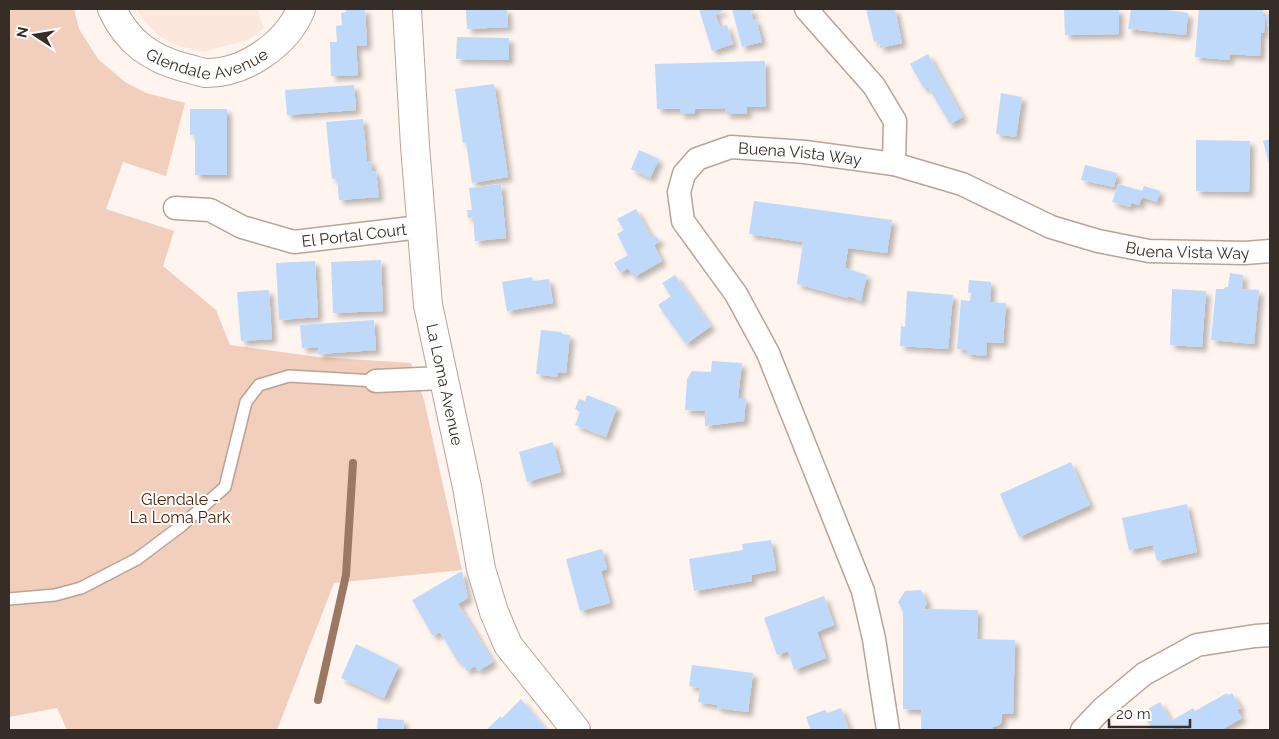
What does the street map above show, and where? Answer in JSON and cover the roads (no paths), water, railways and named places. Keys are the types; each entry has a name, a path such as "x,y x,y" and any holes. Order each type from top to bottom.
{"street":[{"name":"Glendale Avenue","path":"112,9 119,25 142,49 171,64 205,73 241,67 273,47 296,21 302,9"},
{"name":"La Loma Avenue","path":"407,9 420,227 428,305 442,378 467,487 481,569 494,612 508,645 576,730"},
{"path":"806,9 874,86 895,121 894,164"},
{"name":"Buena Vista Way","path":"888,730 874,639 863,591 768,353 736,294 682,221 679,192 684,174 697,160 730,146 805,152 894,164 962,184 1051,227 1098,241 1149,251 1245,253 1270,251"},
{"name":"El Portal Court","path":"174,208 210,210 242,227 294,242 420,227"},
{"path":"376,381 442,378"},
{"path":"1082,730 1102,709 1144,674 1197,645 1270,635"}],"lane":[{"path":"9,599 55,595 81,588 138,559 196,513 226,487 246,402 259,385 289,376 376,381"}],"waterway":[{"path":"318,700 346,575 353,463"}],"park label":[{"name":"Glendale - La Loma Park","path":"180,508"}]}
